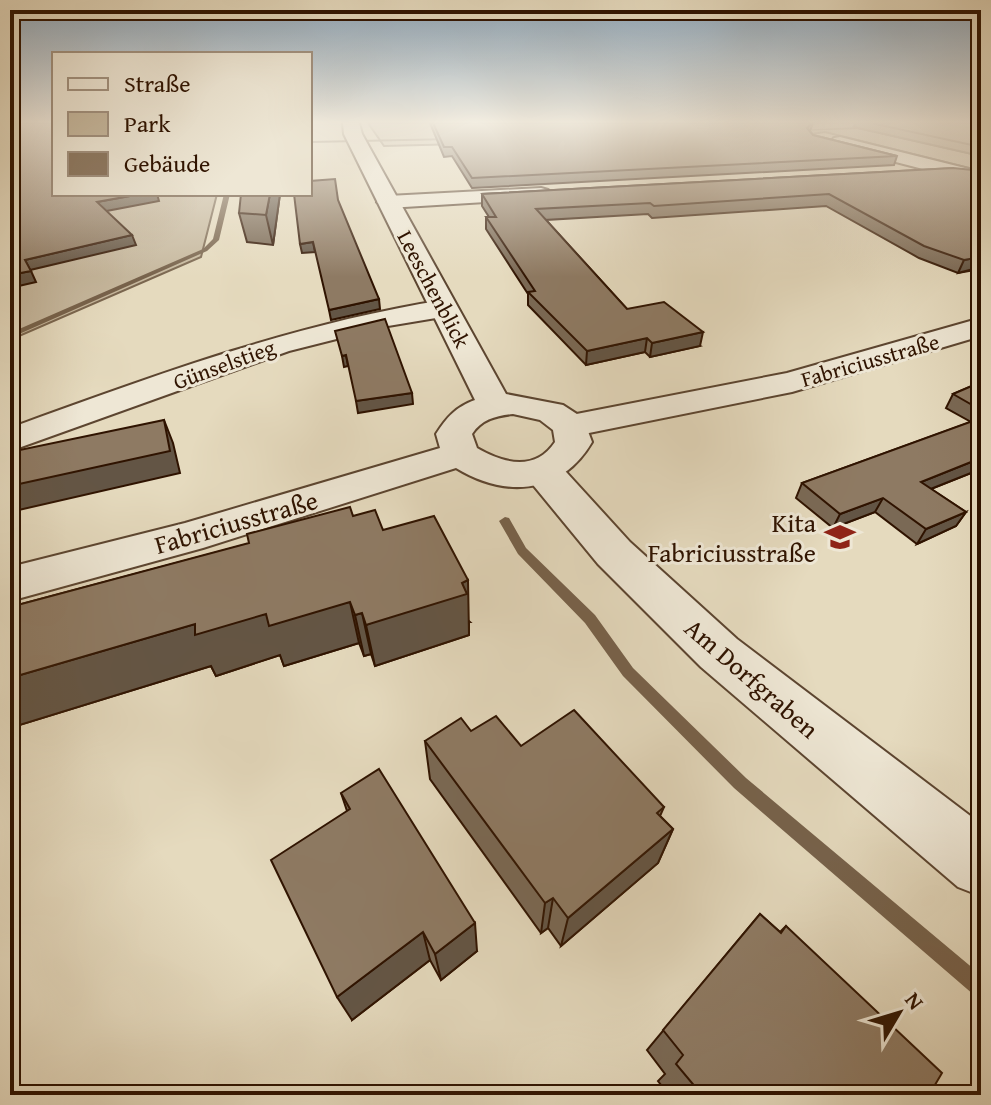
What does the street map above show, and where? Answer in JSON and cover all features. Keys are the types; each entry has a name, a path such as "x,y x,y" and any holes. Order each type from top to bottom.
{"street":[{"name":"Leeschenblick","path":"374,175 495,405"},
{"path":"893,175 899,175"},
{"path":"388,202 558,193"},
{"name":"Günselstieg","path":"10,440 290,340 402,314 444,309"},
{"name":"Fabriciusstraße","path":"569,426 792,382 981,327"},
{"path":"495,405 532,405 549,411 569,426 575,441 571,453 560,463 543,471 516,474 487,470 460,454 454,434 459,424 480,410 495,405"},
{"name":"Fabriciusstraße","path":"10,584 188,537 460,454"},
{"name":"Am Dorfgraben","path":"543,471 614,553 719,653 981,864"}],"green space":[{"path":"10,175 41,175 52,196 216,196 201,257 10,340"}],"building":[{"path":"10,175 52,175 52,196 130,196 97,202 132,235 25,260 31,271 10,275"},
{"path":"470,175 538,175 472,178"},
{"path":"834,175 981,175 981,257 964,260 924,246 829,194 654,206 650,203 536,209 627,309 664,302 703,332 652,343 647,338 587,351 528,292 535,291 486,217 496,217 482,194"},
{"path":"335,179 338,200 379,299 329,310 313,242 300,244 294,196 312,196 312,181"},
{"path":"241,196 270,196 266,215 239,213"},
{"path":"385,319 412,393 356,401 346,355 342,356 335,331"},
{"path":"981,382 981,410 953,394"},
{"path":"981,418 981,458 921,482 966,512 926,529 883,498 840,514 802,483"},
{"path":"164,420 170,451 10,486 10,452"},
{"path":"350,507 353,516 375,510 383,530 434,516 468,580 462,583 467,594 366,625 362,613 355,615 350,602 269,626 266,614 195,635 195,624 10,678 10,607 249,543 247,534"},
{"path":"574,710 664,807 657,813 673,829 568,918 553,898 545,903 425,741 461,718 471,731 496,716 521,746"},
{"path":"379,769 475,923 435,954 423,932 337,997 271,860 350,809 341,793"},
{"path":"760,914 781,933 786,926 942,1073 929,1095 702,1095 676,1064 683,1055 663,1030"}],"waterway":[{"path":"10,336 205,250 216,240 227,196"},
{"path":"505,521 522,551 590,619 628,672 740,783 981,988"}],"place":[{"name":"Kita Fabriciusstraße","path":"840,537"}]}
